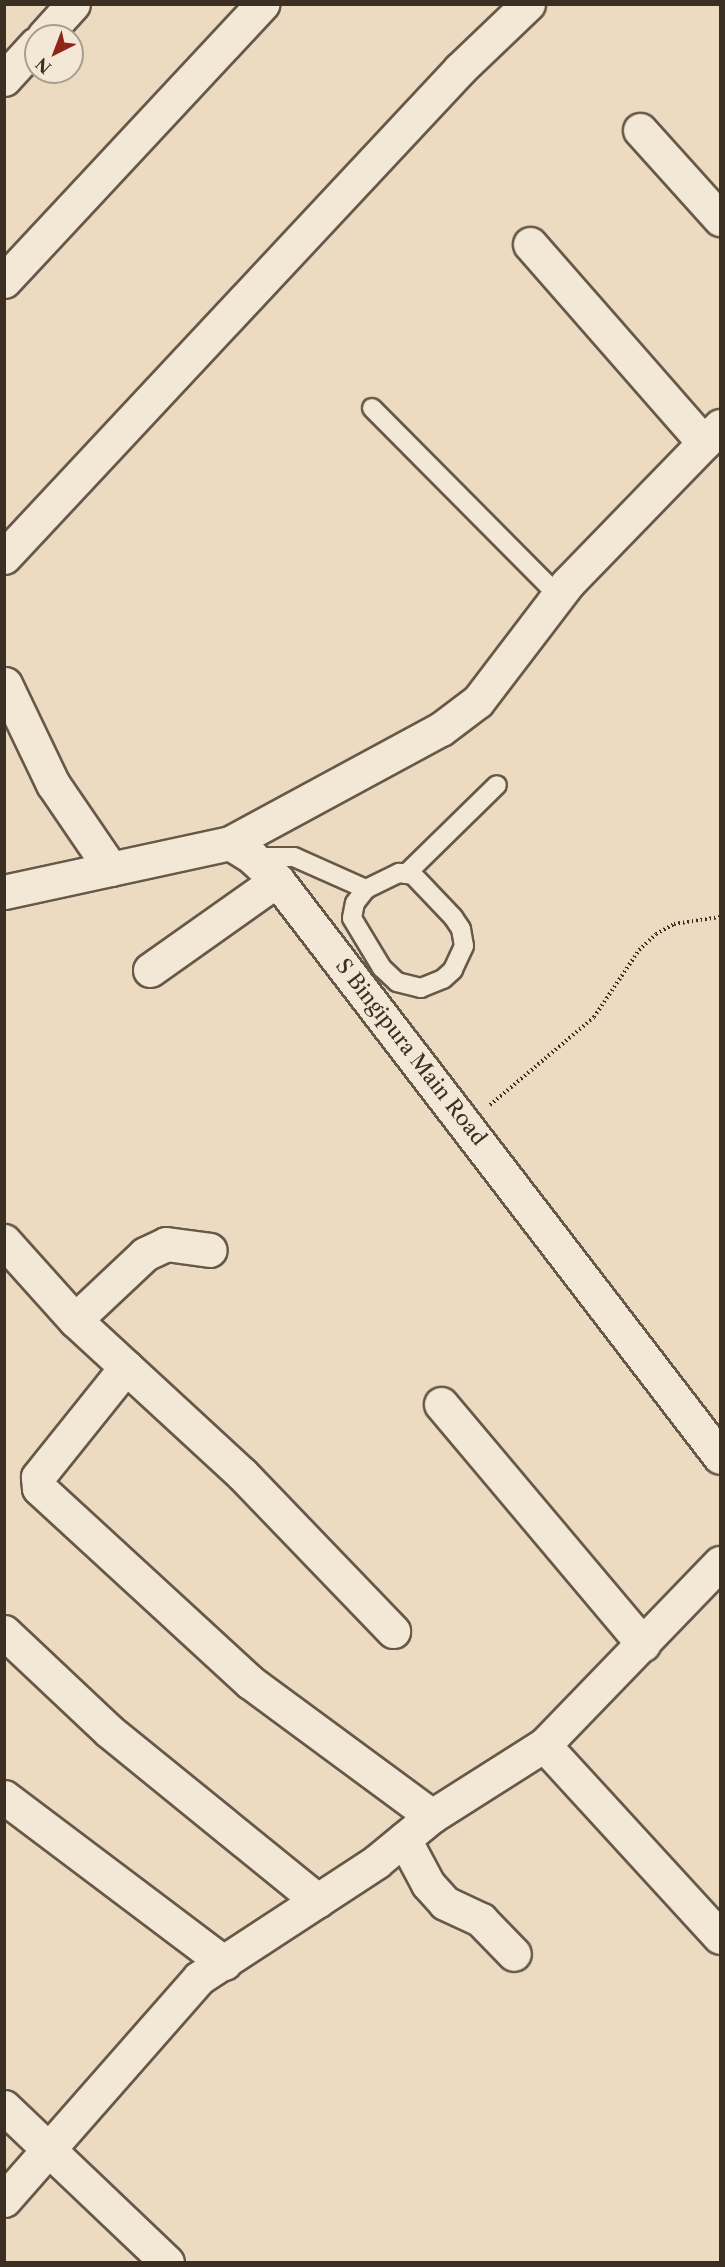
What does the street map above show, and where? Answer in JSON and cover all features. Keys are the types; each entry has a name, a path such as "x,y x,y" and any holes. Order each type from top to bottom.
{"street":[{"path":"55,24 73,4"},
{"path":"4,281 262,4"},
{"path":"4,557 436,95 528,4"},
{"path":"4,79 24,57"},
{"path":"640,130 720,219"},
{"path":"4,892 111,869 241,850 441,729 478,701 558,596 712,434 530,244"},
{"path":"5,684 53,784 111,869"},
{"name":"S Bingipura Main Road","path":"241,850 277,880 467,1124 720,1457"},
{"path":"150,970 277,880"},
{"path":"4,1241 75,1320 243,1474 393,1631"},
{"path":"75,1320 145,1254 166,1244 210,1250"},
{"path":"126,1367 38,1477 39,1488 250,1682 432,1816"},
{"path":"441,1404 644,1644"},
{"path":"4,2200 51,2151 199,1978 318,1901 432,1816 544,1745 720,1563"},
{"path":"4,1632 109,1731 318,1901"},
{"path":"544,1745 720,1937"},
{"path":"4,1797 224,1963"},
{"path":"404,1839 428,1884 445,1903 480,1920 514,1954"},
{"path":"4,2107 167,2262"}],"lane":[{"path":"372,408 558,596"},
{"path":"406,874 497,785"},
{"path":"241,850 294,857 366,889"},
{"path":"413,875 460,929 464,946 460,958 448,974 432,985 408,987 397,982 374,956 352,918 355,903 366,889 381,878 413,875"}],"path":[{"path":"467,1124 594,1017 639,950 656,934 674,924 720,917"}]}
